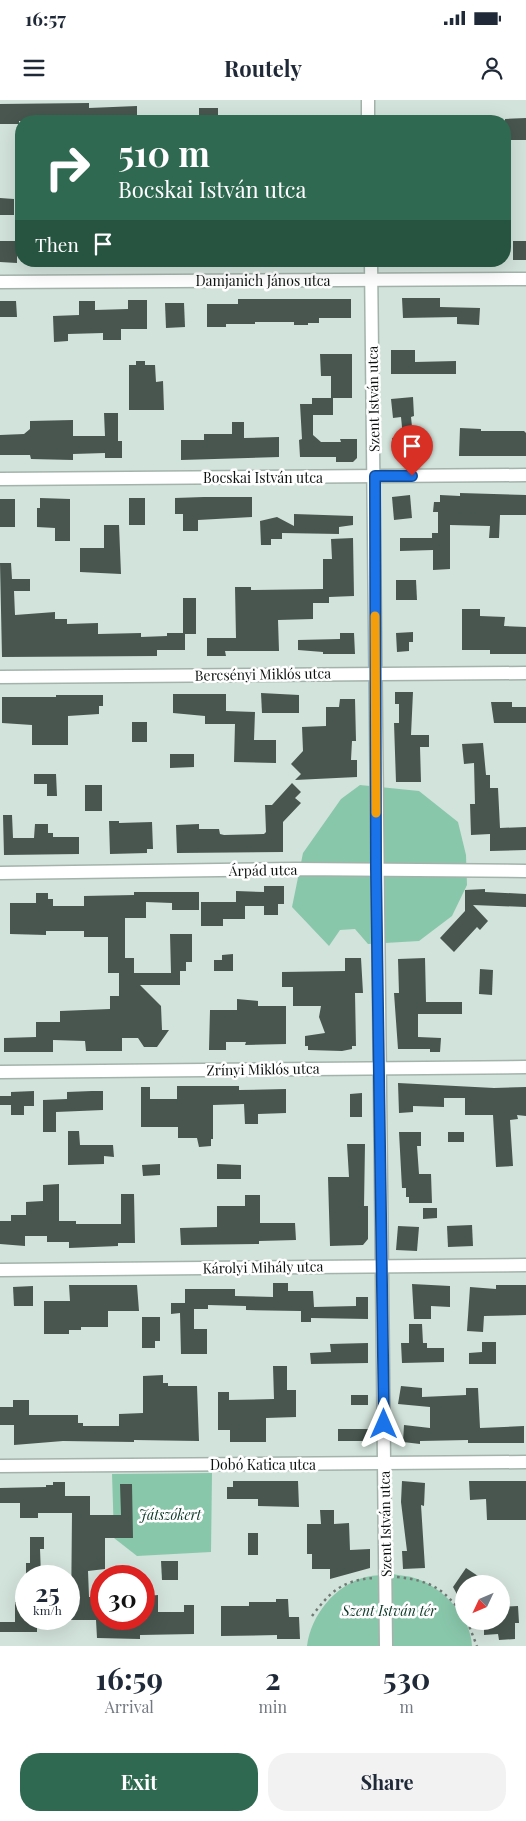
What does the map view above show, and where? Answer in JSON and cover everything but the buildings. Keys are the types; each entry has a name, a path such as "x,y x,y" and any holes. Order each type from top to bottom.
{"street":[{"path":"368,100 368,115"},
{"name":"Szent István utca","path":"371,267 375,476 376,869 383,1266 386,1646"},
{"name":"Damjanich János utca","path":"0,282 526,279"},
{"name":"Bocskai István utca","path":"0,479 526,475"},
{"name":"Bercsényi Miklós utca","path":"0,677 526,672"},
{"name":"Árpád utca","path":"0,873 376,869 526,871"},
{"name":"Zrínyi Miklós utca","path":"0,1072 526,1067"},
{"name":"Károlyi Mihály utca","path":"0,1270 526,1265"},
{"name":"Dobó Katica utca","path":"0,1466 526,1462"}],"path":[{"path":"471,1630 477,1646"}],"green space":[{"path":"360,785 419,791 458,822 466,855 467,885 452,916 419,941 368,944 355,929 340,930 329,946 292,907 303,853 341,799"},
{"name":"Játszókert","path":"212,1473 211,1552 137,1556 114,1538 112,1474"},
{"name":"Szent István tér","path":"393,1574 410,1577 420,1580 439,1591 455,1606 455,1630 469,1630 472,1646 307,1646 309,1634 326,1603 344,1587 355,1581 376,1575"}],"slow traffic":[{"path":"375,616 376,813"}],"route":[{"path":"384,1424 376,869 375,476 412,476"}]}
